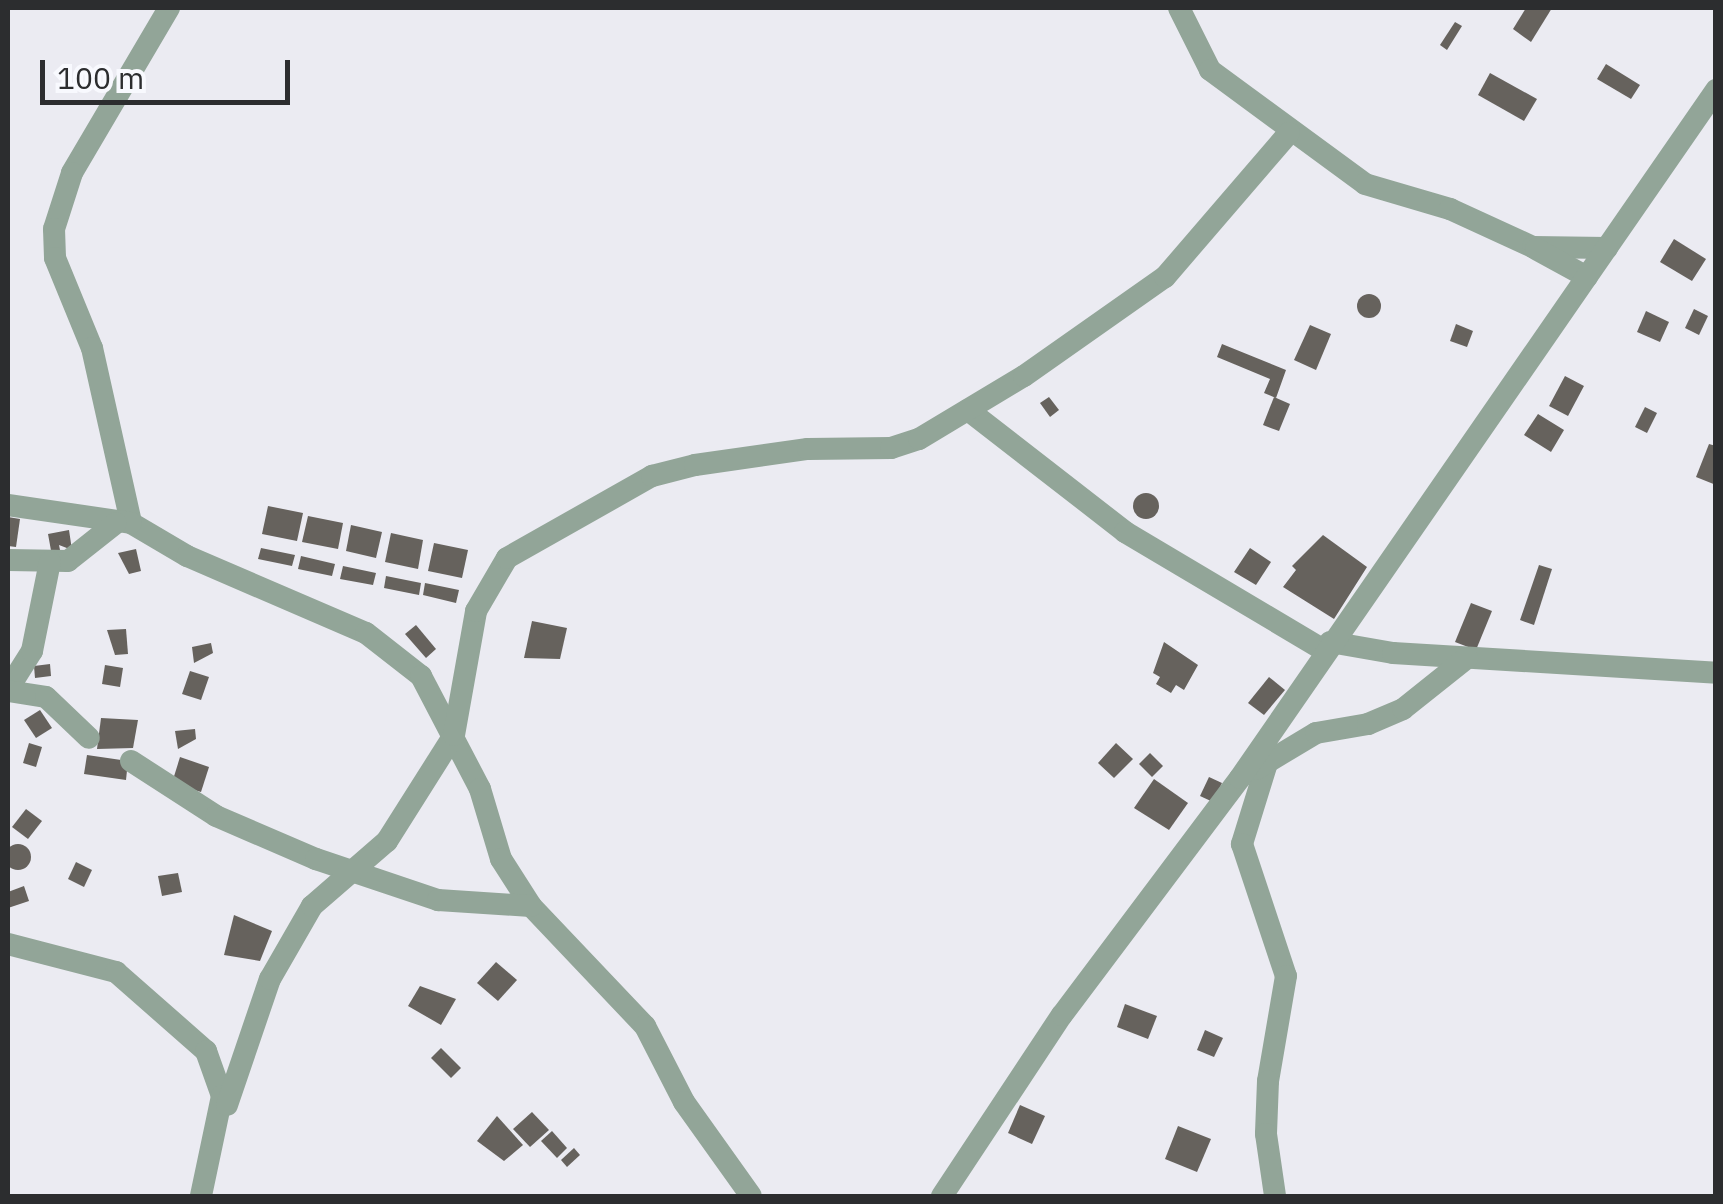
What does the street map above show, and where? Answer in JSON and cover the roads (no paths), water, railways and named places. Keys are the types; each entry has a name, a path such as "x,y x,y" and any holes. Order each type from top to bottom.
{"street":[{"path":"124,523 92,348 55,258 54,228 72,173 169,8"},
{"path":"1179,8 1210,70 1289,133 1365,184 1450,209 1587,277"},
{"path":"942,1196 1062,1015 1240,778 1327,646 1716,90"},
{"path":"226,1105 270,978 312,906 354,873 403,820 454,735 476,611 490,580 525,544 652,476 808,450 890,448 919,439 1165,277 1289,133"},
{"path":"1533,247 1607,248"},
{"path":"968,410 1125,532 1327,646 1716,673"},
{"path":"8,505 124,523 187,556 366,632 421,676 480,789 501,859 531,906 645,1026 684,1102 751,1196"},
{"path":"8,560 68,561 124,523"},
{"path":"50,562 32,651 8,690 54,702 89,738"},
{"path":"1240,778 1316,733 1368,724 1404,709 1467,658"},
{"path":"132,761 216,816 354,873 438,900 531,906"},
{"path":"1267,764 1242,844 1286,976 1268,1081 1266,1134 1275,1196"},
{"path":"8,944 116,972 206,1051 222,1096 201,1196"}]}
